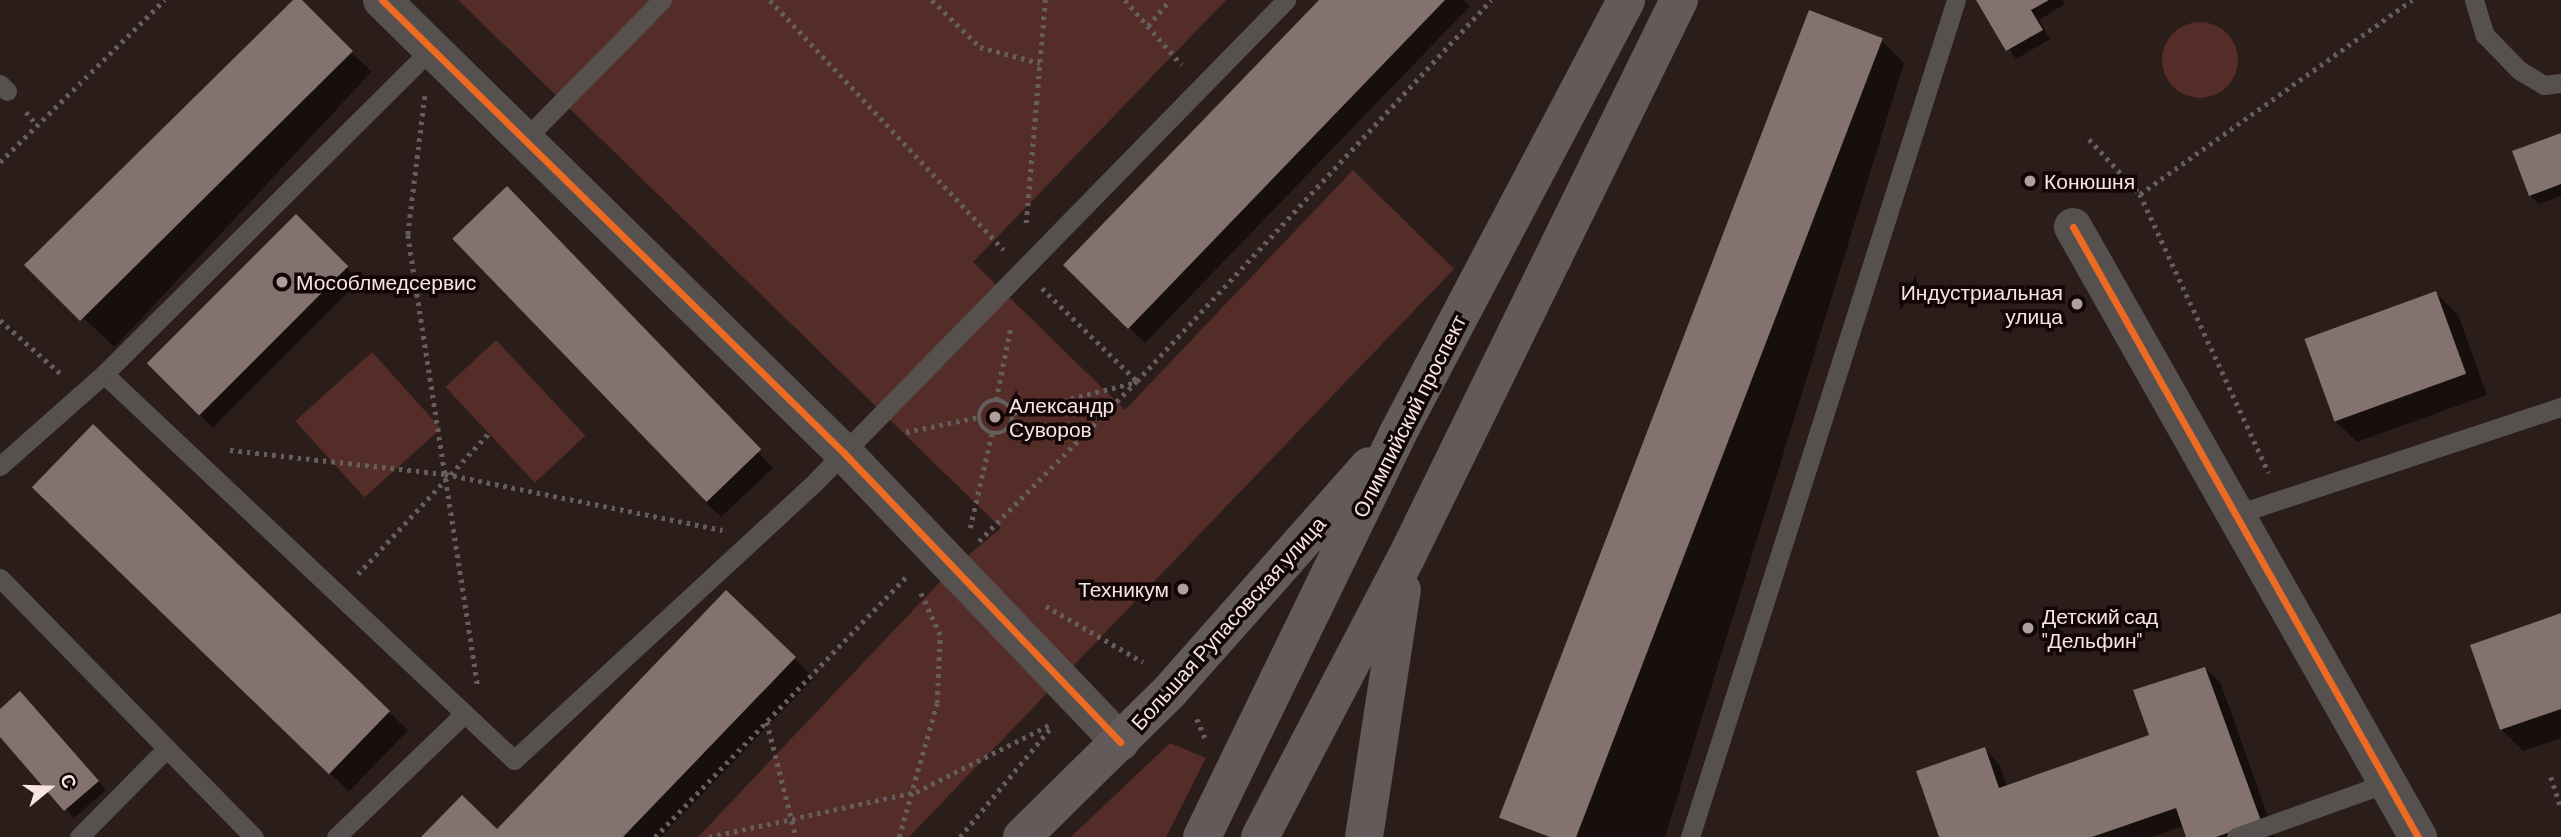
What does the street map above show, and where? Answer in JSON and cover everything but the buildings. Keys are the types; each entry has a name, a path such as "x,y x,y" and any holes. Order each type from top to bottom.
{"main road":[{"name":"Олимпийский проспект","path":"1202,837 1398,433 1626,0"},
{"path":"1260,837 1406,558 1679,0"},
{"name":"Большая Рупасовская улица","path":"1022,837 1120,742 1398,433"},
{"path":"1364,837 1406,558"}],"street":[{"path":"382,0 522,142 849,448 941,561 1120,742"},
{"path":"2073,227 2231,516 2418,837"}],"lane":[{"path":"522,142 662,0"},
{"path":"104,374 514,760 849,448 1286,0"},
{"path":"1690,837 1956,0"},
{"path":"2474,0 2485,35 2519,70 2544,85 2561,83"},
{"path":"0,466 104,374 430,50"},
{"path":"2231,516 2561,407"},
{"path":"0,578 254,837"},
{"path":"336,837 464,714"},
{"path":"79,837 167,748"},
{"path":"2236,837 2387,783"}],"path":[{"path":"155,0 159,5"},
{"path":"0,162 164,0"},
{"path":"770,0 1022,270 1137,382"},
{"path":"932,0 980,47 1040,63"},
{"path":"849,448 979,417 996,400 1022,270 1045,0"},
{"path":"1125,0 1201,87"},
{"path":"1148,26 1170,0"},
{"path":"655,837 767,721 1137,382 1491,0"},
{"path":"2140,194 2413,0"},
{"path":"430,50 408,235 485,734"},
{"path":"2089,139 2140,194 2281,499"},
{"path":"0,320 82,393"},
{"path":"1013,413 1137,382"},
{"path":"996,400 1013,413"},
{"path":"992,433 1009,429 1013,413"},
{"path":"979,417 992,433"},
{"path":"339,596 445,474 489,433"},
{"path":"898,837 916,792 937,703 941,561 992,433"},
{"path":"180,445 445,474 753,537"},
{"path":"1197,719 1211,753"},
{"path":"767,721 796,837"},
{"path":"709,837 916,792 1054,722 960,837"},
{"path":"2551,777 2561,807"}],"shaded area":[{"path":"458,0 1226,0 973,262 1125,410 1353,170 1454,269 909,837 698,837 954,567 1001,528"},
{"path":"2193,22 2207,22 2221,28 2232,39 2238,60 2235,75 2227,87 2207,98 2193,98 2179,92 2168,81 2162,67 2162,53 2168,39 2179,28"},
{"path":"496,340 585,436 535,483 446,387"},
{"path":"372,352 441,429 364,497 295,421"},
{"path":"1170,743 1206,758 1166,837 1071,837"}],"cycle path":[{"path":"382,0 844,453 1120,742"},
{"path":"2073,227 2418,837"}],"place":[{"name":"Конюшня","path":"2030,181"},
{"name":"Мособлмедсервис","path":"282,282"},
{"name":"Индустриальная улица","path":"2077,304"},
{"name":"Александр Суворов","path":"995,417"},
{"name":"Техникум","path":"1183,589"},
{"name":"Детский сад \"Дельфин\"","path":"2028,628"}]}
